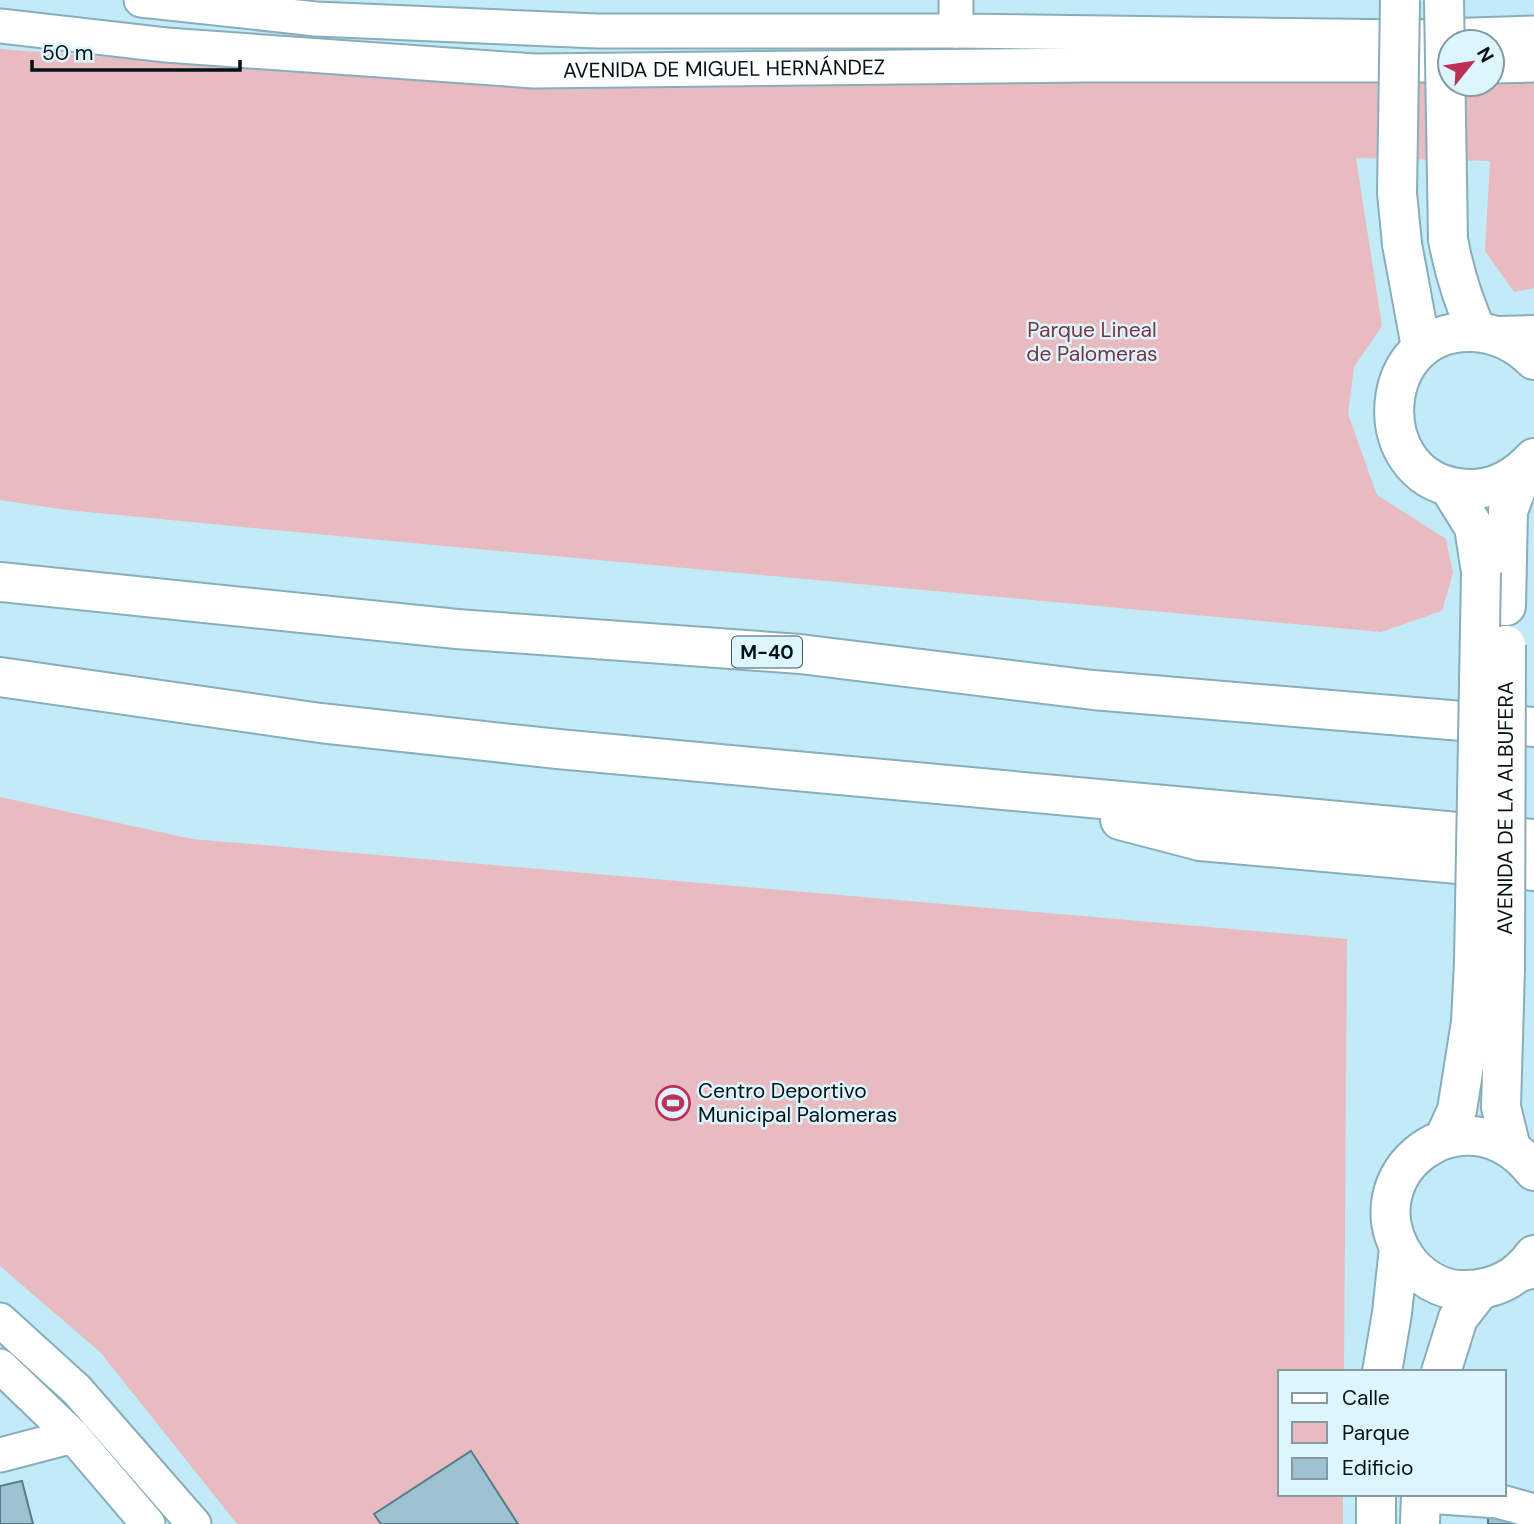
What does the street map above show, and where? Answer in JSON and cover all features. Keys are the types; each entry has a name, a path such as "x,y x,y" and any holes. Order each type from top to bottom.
{"main road":[{"path":"1400,0 1397,193 1402,244 1421,347"},
{"path":"1444,0 1448,239 1454,272 1462,299 1534,360"},
{"path":"1503,334 1454,331 1436,337 1421,347 1405,366 1396,390 1393,418 1399,441 1413,463 1430,478 1449,487 1467,490 1487,488 1503,483 1528,465"},
{"name":"AVENIDA DE LA ALBUFERA","path":"1444,1139 1457,1110 1471,1022 1489,965 1508,511 1528,465"},
{"name":"AVENIDA DE LA ALBUFERA","path":"1449,487 1474,527 1481,572 1489,965 1502,1107 1522,1160"},
{"name":"M-40","path":"0,582 457,629 800,654 1093,690 1534,727"},
{"path":"0,677 320,723 572,751 1534,839"},
{"path":"1093,690 1534,702"},
{"path":"1003,790 1200,841 1534,871"},
{"path":"1522,1160 1496,1140 1479,1136 1444,1139 1424,1149 1408,1164 1396,1183 1391,1204 1392,1227 1399,1248 1413,1267 1432,1282 1455,1290 1479,1290 1501,1284 1529,1265"},
{"path":"1382,1370 1399,1248"},
{"path":"1442,1370 1458,1318 1479,1290"},
{"path":"1376,1496 1376,1524"}],"street":[{"name":"AVENIDA DE MIGUEL HERNÁNDEZ","path":"0,23 56,16 113,23 140,0 316,19 458,12 597,31 956,15 1412,37 1534,33"},
{"name":"AVENIDA DE MIGUEL HERNÁNDEZ","path":"0,23 175,46 534,71 1099,65 1436,65"},
{"path":"1506,66 1534,65"},
{"path":"0,1320 78,1390 194,1524"},
{"path":"0,1366 73,1436 148,1524"},
{"path":"0,1455 73,1436"},
{"path":"1432,1507 1498,1501 1534,1511"}],"green space":[{"name":"Parque Lineal de Palomeras","path":"0,49 319,73 883,81 1436,81 1436,98 1506,98 1506,83 1534,82 1534,288 1514,292 1485,251 1490,161 1356,158 1382,326 1354,367 1348,414 1377,495 1446,539 1453,573 1442,611 1381,632 369,539 67,510 0,500"},
{"name":"Centro Deportivo Municipal Palomeras","path":"0,797 192,839 1347,939 1344,1370 1278,1370 1278,1496 1343,1496 1343,1524 237,1524 100,1352 0,1266"}],"building":[{"path":"471,1451 518,1524 381,1524 374,1514"},
{"path":"22,1481 33,1524 0,1524 0,1486"},
{"path":"1488,1516 1534,1524 1488,1524"}],"place":[{"name":"Centro Deportivo Municipal Palomeras","path":"673,1103"}]}
